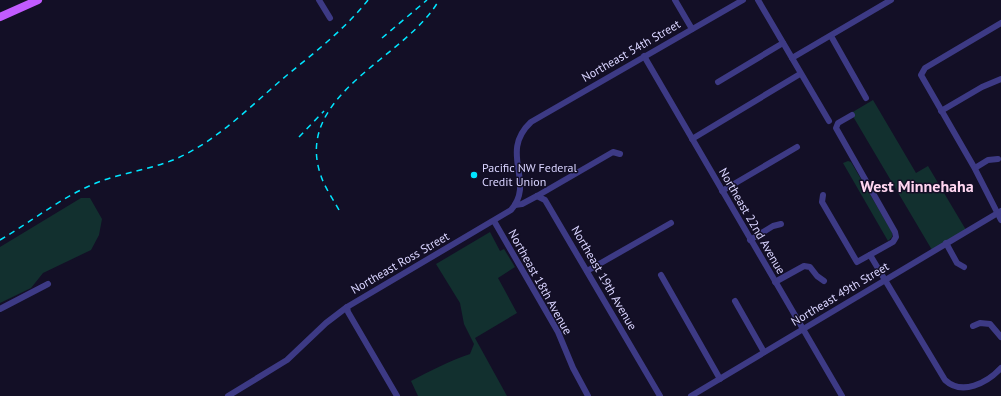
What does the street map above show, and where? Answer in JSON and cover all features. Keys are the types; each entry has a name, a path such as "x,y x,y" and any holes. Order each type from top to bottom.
{"main road":[{"path":"0,17 38,0"}],"street":[{"path":"319,0 330,18"},
{"path":"675,0 692,29"},
{"name":"Northeast 54th Street","path":"515,205 520,189 516,148 523,131 531,122 743,0"},
{"path":"758,0 800,74 829,121"},
{"path":"792,58 891,0"},
{"path":"1001,23 925,68 922,72 922,77 975,168 999,212 1001,220"},
{"path":"831,36 866,98"},
{"path":"718,82 783,44"},
{"name":"Northeast 22nd Avenue","path":"644,56 842,396"},
{"path":"692,139 800,74"},
{"path":"941,111 982,87 1001,79"},
{"path":"823,195 822,202 858,262 893,242 896,237 895,232 836,128 838,123 852,115"},
{"path":"722,191 797,147"},
{"path":"515,205 522,204 537,196 614,152 620,154"},
{"path":"975,168 988,160 998,159"},
{"name":"Northeast 19th Avenue","path":"537,196 545,200 660,396"},
{"name":"Northeast Ross Street","path":"228,396 288,360 326,323 347,307 494,221 515,205"},
{"name":"Northeast 49th Street","path":"691,396 999,212"},
{"name":"Northeast 18th Avenue","path":"494,221 558,332 573,368 588,396"},
{"path":"587,271 671,223"},
{"path":"750,240 773,226 781,224"},
{"path":"946,243 957,263 964,267"},
{"path":"870,255 945,380 957,388 966,388 996,373 1001,368"},
{"path":"775,282 804,266 810,267 817,276 824,281"},
{"path":"660,275 720,379"},
{"path":"0,309 48,284"},
{"path":"735,301 764,352"},
{"path":"347,307 348,312 397,396"},
{"path":"973,326 980,322 990,324 1001,337"}],"green space":[{"path":"873,100 916,173 928,166 966,230 932,250 851,113"},
{"path":"848,161 851,162 892,232 892,237 888,241 843,163"},
{"path":"81,198 90,198 102,219 99,235 91,250 43,273 31,288 0,303 0,247"},
{"path":"490,232 500,251 504,249 515,267 498,278 517,313 475,338 507,396 418,396 411,381 447,363 470,354 474,344 464,324 460,303 436,264"}],"railway":[{"path":"0,240 59,202 83,189 107,179 153,167 175,159 213,138 329,40 359,11 368,0"},
{"path":"382,38 427,0"},
{"path":"339,210 321,176 316,147 323,122 337,100 357,79 424,21 439,0"},
{"path":"299,137 324,111"}],"place":[{"name":"Pacific NW Federal Credit Union","path":"474,175"}],"district":[{"name":"West Minnehaha","path":"917,186"}]}
